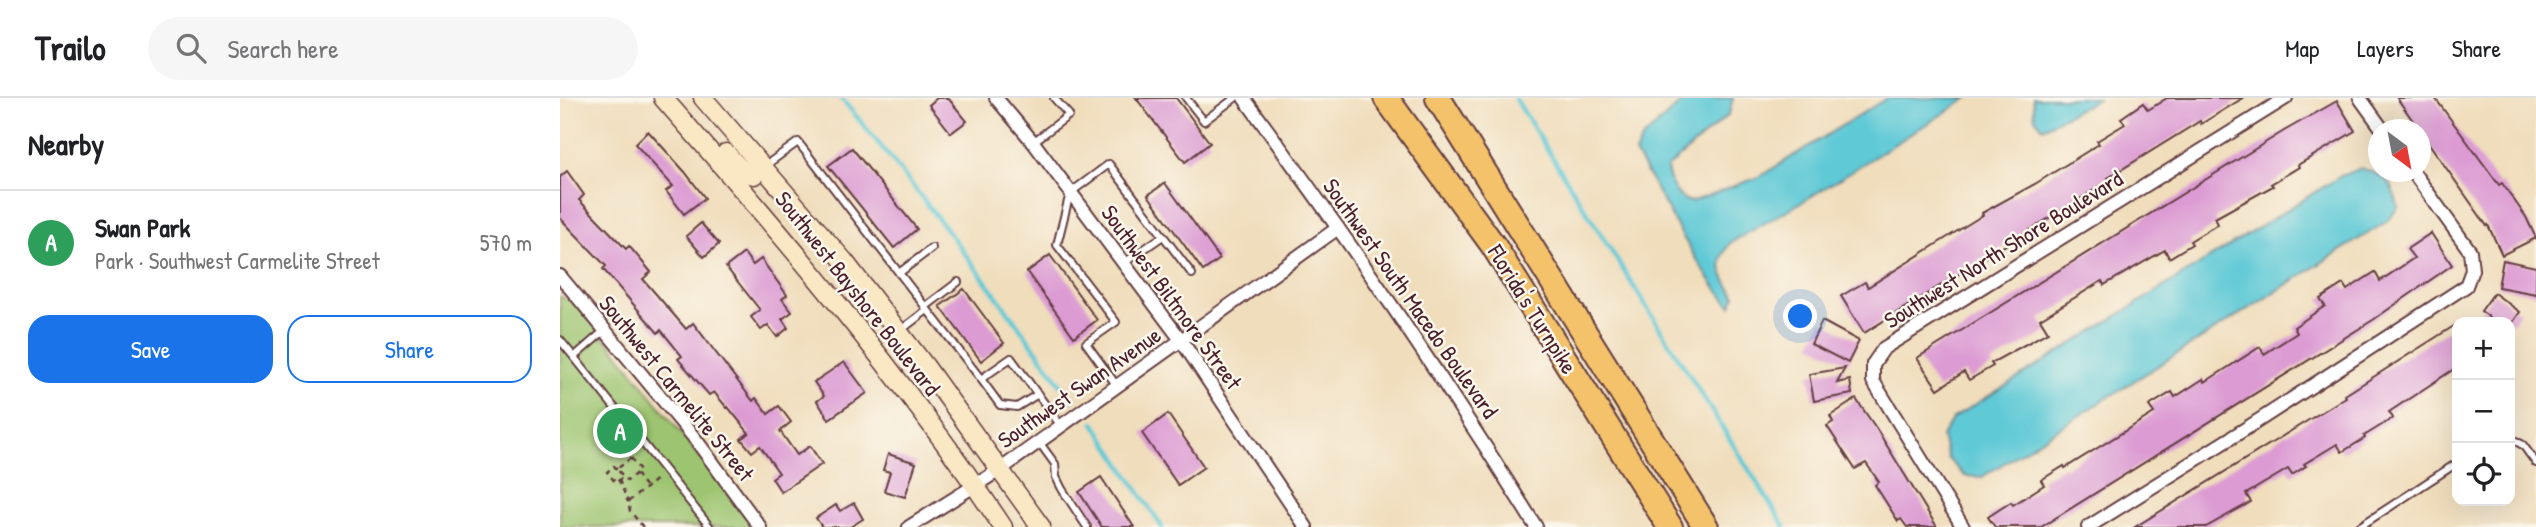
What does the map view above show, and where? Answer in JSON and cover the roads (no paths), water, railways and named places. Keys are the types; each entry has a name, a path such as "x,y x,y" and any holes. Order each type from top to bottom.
{"highway":[{"name":"Florida's Turnpike","path":"1386,98 1493,245 1670,527"},
{"name":"Florida's Turnpike","path":"1438,98 1706,527"}],"main road":[{"name":"Southwest Bayshore Boulevard","path":"663,98 820,281 975,485 1003,527"},
{"path":"677,98 740,168 754,175 764,167"},
{"name":"Southwest Bayshore Boulevard","path":"703,98 844,261 1041,527"},
{"path":"756,204 761,199 770,197 782,202 856,292 873,299"}],"street":[{"name":"Southwest Biltmore Street","path":"996,98 1033,142 1181,340 1306,527"},
{"name":"Southwest South Macedo Boulevard","path":"1244,98 1378,282 1465,412 1536,527"},
{"name":"Southwest North Shore Boulevard","path":"1963,527 1873,381 1873,364 1884,348 2286,98"},
{"path":"2360,98 2375,119"},
{"path":"2088,527 2466,286 2472,270 2470,251 2420,182"},
{"name":"Southwest Swan Avenue","path":"909,527 1039,442 1338,228"},
{"name":"Southwest Carmelite Street","path":"561,278 696,440 760,527"}],"lane":[{"path":"1033,142 1069,115 1054,98"},
{"path":"1186,98 1205,121 1235,98"},
{"path":"764,167 797,142 1000,405 1017,407 1038,394"},
{"path":"1117,386 1086,343 1116,322 1058,245 1070,193 1109,164 1192,274"},
{"path":"1123,264 1163,236"},
{"path":"899,273 932,248"},
{"path":"898,331 958,282"},
{"path":"574,357 605,330"},
{"path":"560,340 710,527"},
{"path":"981,379 1011,358 1061,426"},
{"path":"2515,441 2523,445 2536,463"},
{"path":"1039,442 1055,464 1056,477 1062,489 1087,527"},
{"path":"2359,527 2452,466"}],"water":[{"path":"1686,98 1733,98 1729,114 1667,168 1674,189 1681,197 1691,202 1759,177 1887,98 1968,98 1807,199 1730,243 1721,264 1723,275 1735,296 1731,306 1691,251 1635,153 1642,139"},
{"path":"2033,98 2099,98 2043,128 2035,118"},
{"path":"2361,168 2368,171 2368,182 2388,182 2398,207 2389,220 1982,477 1965,476 1948,459 1942,437 1952,419 2341,176"}],"waterway":[{"path":"841,98 960,246 1072,400"},
{"path":"1515,98 1785,527"},
{"path":"1094,423 1162,527"}],"place":[{"name":"Swan Park","path":"620,431"}]}
